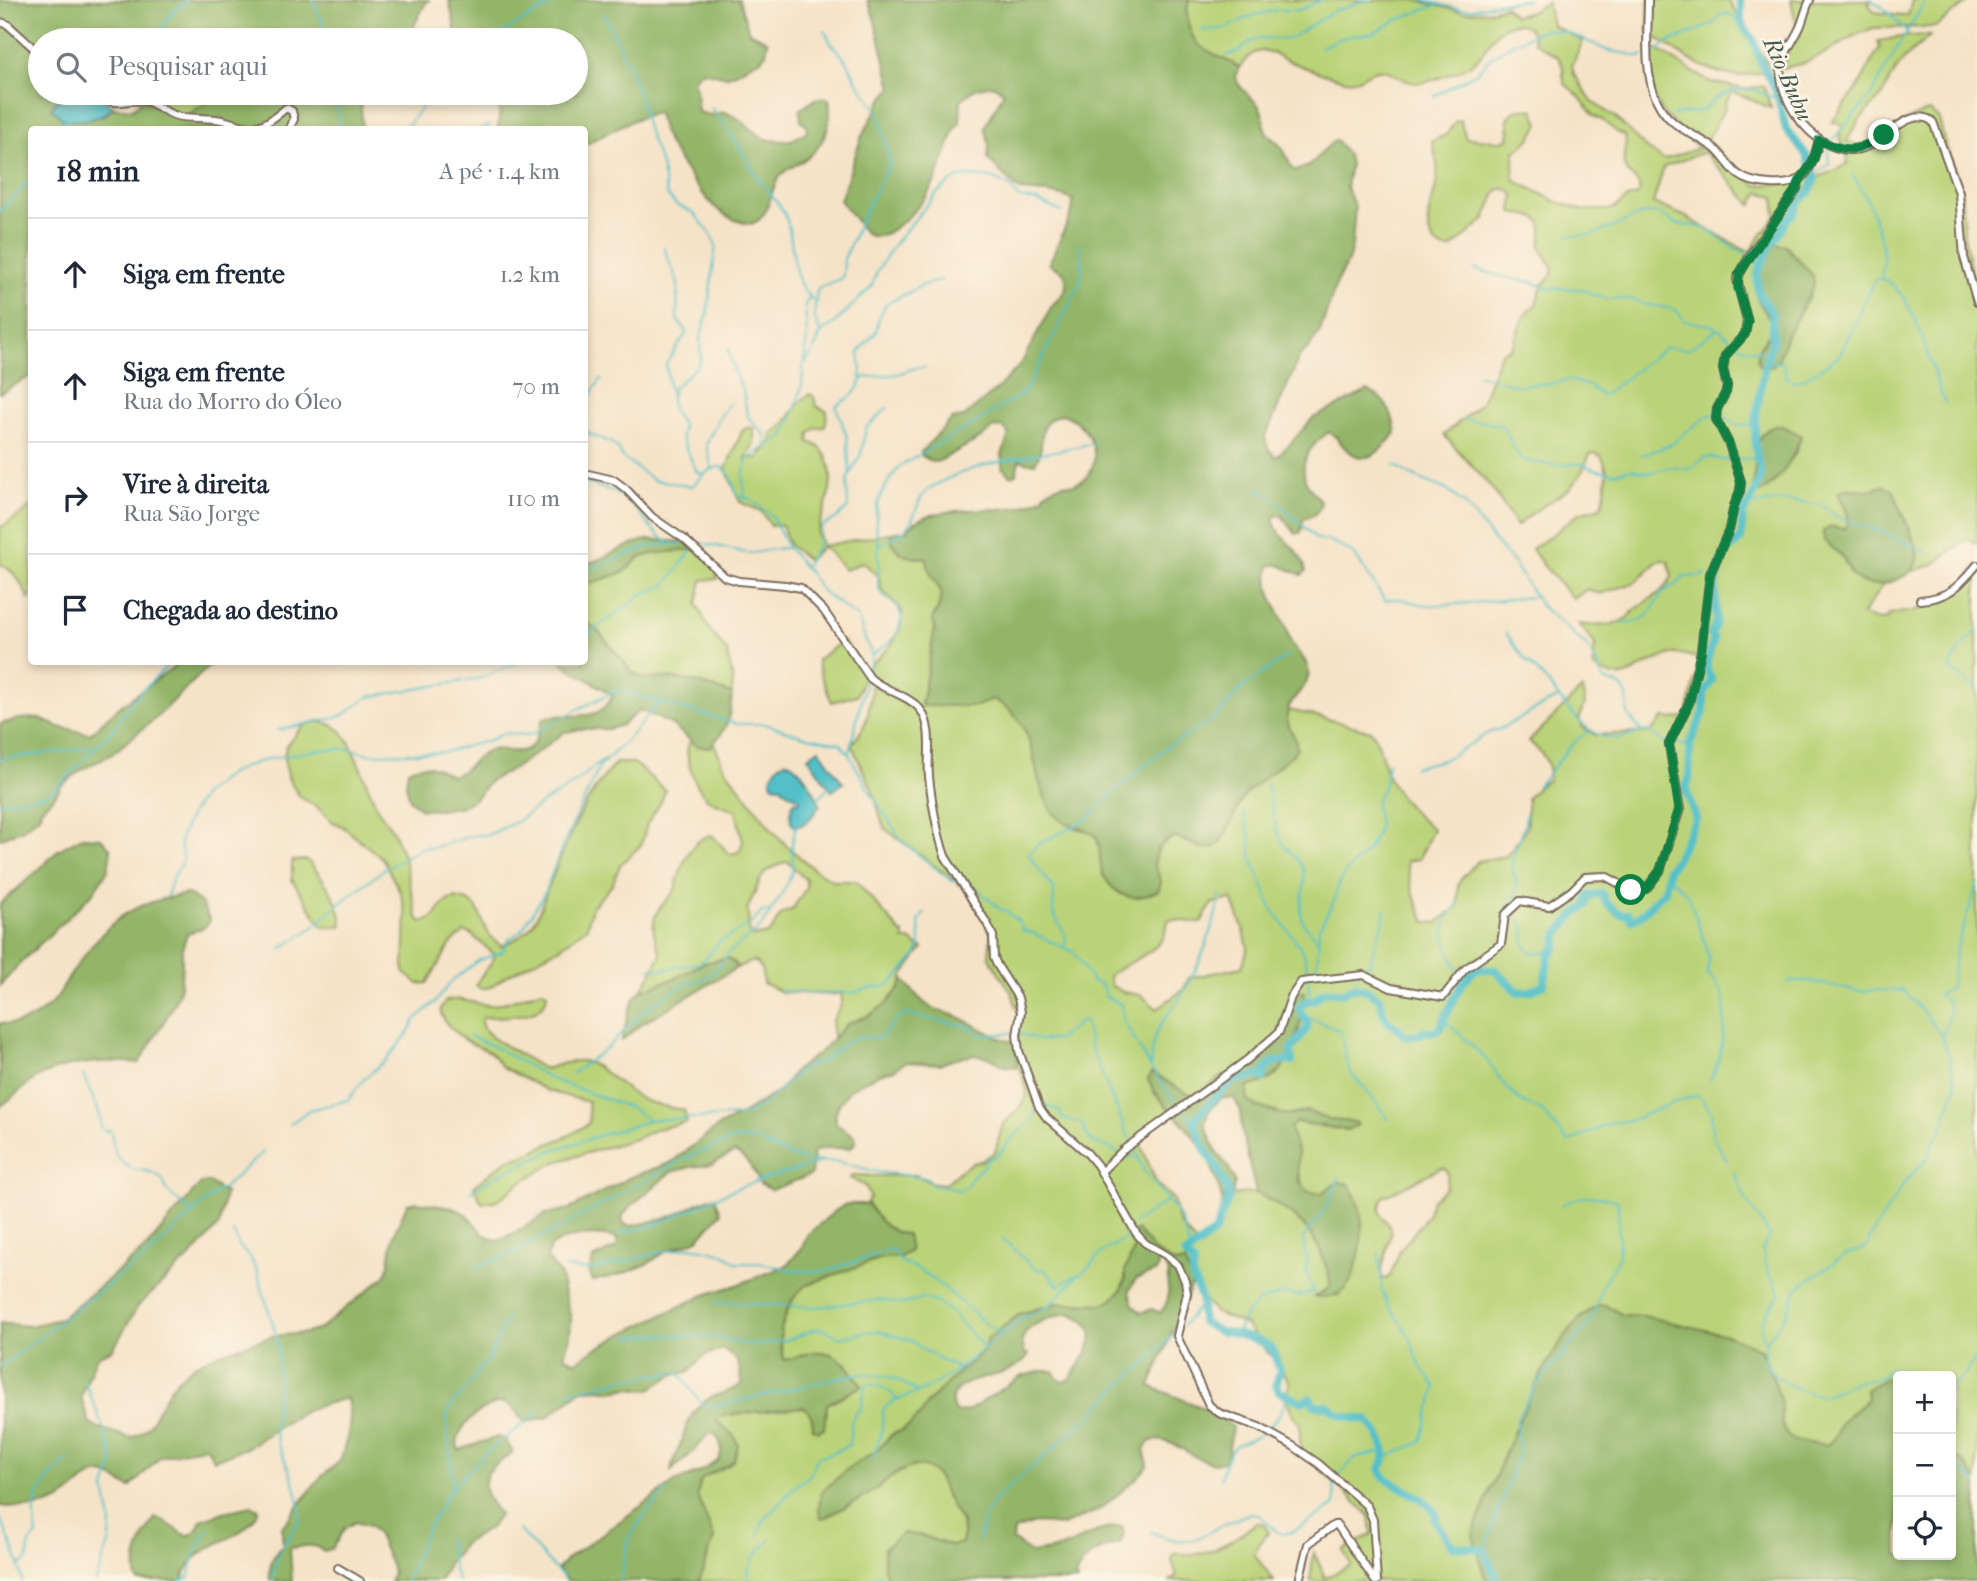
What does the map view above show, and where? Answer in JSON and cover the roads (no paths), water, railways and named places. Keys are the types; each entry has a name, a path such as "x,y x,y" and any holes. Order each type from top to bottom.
{"street":[{"path":"1648,0 1648,61 1656,100 1665,114 1679,128 1717,151 1732,170 1746,180 1775,184 1799,180"},
{"path":"1810,0 1783,58 1781,75 1784,92 1792,109 1819,140 1831,146 1859,149 1867,147 1910,119 1923,117 1933,122 1959,193 1964,257 1977,302"},
{"path":"0,22 7,24 28,43"},
{"path":"154,105 162,111 178,116 215,119 248,126"},
{"path":"255,126 286,108 292,111 294,119 291,126"},
{"path":"1101,1172 1124,1150 1247,1060 1279,1032 1291,997 1301,982 1364,975 1391,988 1443,996 1465,970 1502,944 1505,915 1520,901 1549,906 1571,891 1585,877 1605,876 1631,890 1646,889 1660,871 1679,809 1669,744 1689,703 1701,652 1710,574 1729,530 1740,491 1741,482 1729,444 1716,419 1717,409 1727,386 1723,369 1725,356 1745,334 1748,321 1737,279 1750,255 1806,173 1819,140"},
{"path":"588,474 614,480 626,489 652,517 684,540 724,577 802,588 824,611 870,678 910,700 920,709 926,722 929,776 941,844 945,856 988,925 993,936 997,965 1018,999 1021,1012 1017,1035 1019,1051 1039,1107 1047,1118 1087,1153 1136,1233 1145,1243 1178,1265 1185,1281 1186,1293 1177,1336 1209,1405 1219,1413 1259,1427 1293,1446 1319,1464 1367,1506 1373,1520 1376,1581"},
{"path":"1920,600 1950,593 1977,565"},
{"path":"1299,1581 1308,1544 1337,1525 1376,1581"},
{"path":"338,1567 360,1581"}],"water":[{"path":"54,105 114,107 90,119 77,120 63,119 51,108"},
{"path":"819,749 843,783 832,791 808,757"},
{"path":"787,761 811,786 820,805 809,820 798,826 793,825 791,813 795,801 799,802 800,799 782,786 773,785 771,777 779,765"}],"waterway":[{"path":"162,28 172,13 187,0"},
{"path":"313,0 323,28"},
{"path":"511,28 560,0"},
{"path":"1202,30 1221,29 1246,18 1276,10 1299,10 1322,0"},
{"path":"1227,55 1259,38 1289,39 1336,10 1371,0"},
{"path":"1423,0 1460,9 1528,0"},
{"name":"Rio Bubu","path":"1498,1581 1484,1551 1452,1546 1435,1521 1436,1514 1426,1502 1384,1477 1380,1469 1385,1456 1384,1449 1376,1431 1367,1420 1342,1415 1328,1406 1315,1406 1310,1398 1301,1402 1279,1391 1276,1385 1280,1369 1271,1348 1253,1339 1220,1332 1202,1322 1202,1301 1193,1278 1193,1263 1185,1255 1215,1232 1229,1197 1217,1168 1204,1148 1194,1120 1232,1082 1258,1075 1264,1078 1265,1070 1273,1062 1292,1061 1291,1050 1308,1027 1300,1006 1314,1000 1323,992 1342,993 1354,987 1367,990 1380,999 1389,1023 1406,1037 1420,1035 1422,1031 1435,1032 1439,1030 1462,983 1476,969 1495,970 1518,992 1531,991 1544,984 1549,956 1556,947 1559,933 1576,913 1586,906 1589,895 1603,894 1605,902 1620,914 1628,914 1632,920 1641,915 1665,891 1668,869 1677,858 1696,818 1685,788 1689,780 1690,743 1704,712 1704,693 1712,680 1707,665 1714,639 1711,635 1716,622 1715,589 1721,563 1727,552 1741,539 1743,514 1755,493 1761,474 1755,446 1755,420 1765,364 1772,343 1772,314 1758,292 1757,274 1770,246 1786,220 1794,213 1798,202 1810,191 1815,179 1807,156 1786,129 1775,88 1759,58 1752,37 1741,22 1739,0"},
{"path":"1870,0 1880,5 1906,30"},
{"path":"1830,143 1872,94 1926,0"},
{"path":"1320,47 1345,37 1373,33 1399,19 1440,4"},
{"name":"Rio Bubu","path":"1654,53 1669,42 1713,24 1719,16 1727,13 1741,22"},
{"path":"604,14 639,94 647,129 661,165 667,195 676,205 694,213 716,245 707,316 700,339 701,360 673,388 671,398"},
{"name":"Rio Bubu","path":"1434,96 1476,73 1490,58 1508,46 1544,29 1566,32 1606,50 1639,57 1643,55"},
{"path":"820,332 814,316 818,288 843,276 844,259 890,163 879,112 825,31"},
{"path":"1673,115 1703,111 1716,98 1730,91 1753,89 1776,97"},
{"path":"338,105 340,126"},
{"path":"407,126 424,105"},
{"path":"711,107 759,180 783,210 789,226 796,272 805,292 814,301"},
{"path":"61,126 67,120"},
{"path":"1814,174 1829,165 1828,147"},
{"path":"804,364 813,352 821,333 872,286 877,271 896,242 936,194 949,183 970,176 992,178 1010,187 1019,198 1037,201 1062,212"},
{"path":"1852,176 1868,202 1880,237 1883,262 1881,279"},
{"path":"0,211 28,182"},
{"path":"1568,235 1596,233 1640,215 1655,213 1678,224 1701,227 1748,254"},
{"path":"872,655 895,636 902,623 898,608 882,595 878,586 876,512 883,492 900,466 985,417 1022,394 1028,387 1081,281 1079,244"},
{"path":"664,248 678,283 677,320 686,334 666,364 670,394"},
{"path":"1754,255 1759,269"},
{"path":"1474,269 1532,282 1550,289 1587,291 1608,299 1631,299 1672,309 1685,321 1710,325 1721,330 1733,342"},
{"path":"1765,364 1783,363 1786,377 1793,381 1804,379 1837,357 1872,284 1876,279 1881,279"},
{"path":"1882,279 1894,286 1913,315 1945,402"},
{"path":"850,475 847,437 836,406 853,395 862,381 859,353 876,332 886,304 923,285 942,280"},
{"path":"804,361 807,337 805,305 809,297"},
{"path":"1477,374 1515,385 1570,380 1604,395 1666,347 1688,349 1716,330"},
{"path":"1738,345 1769,354"},
{"path":"728,348 743,391 747,414 765,434 766,445"},
{"path":"745,499 743,476 746,460 783,436 788,428 802,386 803,367"},
{"path":"862,378 898,374 926,367"},
{"path":"588,398 601,379"},
{"path":"671,399 672,409 683,426 681,437 697,472 702,474"},
{"path":"712,468 706,445 718,419 730,403"},
{"path":"805,566 819,544 821,527 848,508 848,478 861,454 866,428 887,408"},
{"path":"1642,455 1670,445 1713,414"},
{"path":"1718,416 1738,425 1755,427"},
{"path":"1464,419 1501,425 1522,459 1552,465 1583,464 1614,473 1632,469 1648,473 1671,467 1690,469 1709,457 1730,459"},
{"path":"588,434 610,442 618,448 622,457 653,480 692,486 709,470 722,467 730,475 737,495 752,500 772,516 788,548 822,591 858,618 872,655 869,671"},
{"path":"879,544 907,528 926,491 951,477 1011,459 1094,443"},
{"path":"1738,459 1759,458"},
{"path":"1394,465 1447,490 1466,505 1515,565 1540,605 1588,647 1604,680 1623,689 1627,696 1628,715 1642,732"},
{"path":"588,484 620,495 669,543"},
{"path":"1258,488 1279,503 1317,539 1333,542 1355,555 1385,601 1396,599 1441,605 1533,597"},
{"path":"1750,504 1794,501 1821,505 1839,518 1884,533 1927,552"},
{"path":"588,568 648,546 684,543"},
{"path":"693,543 748,553 787,548"},
{"path":"588,633 640,595 666,585 691,551"},
{"path":"1623,623 1641,621 1664,591 1684,577 1707,573"},
{"name":"Rio Bubu","path":"1715,573 1719,574"},
{"path":"1977,630 1957,653 1950,669 1977,689"},
{"path":"1506,633 1517,650 1572,713 1594,733 1621,738 1649,731 1667,744"},
{"path":"1065,947 1066,937 1053,913 1054,890 1029,853 1037,845 1088,819 1116,790 1167,747 1207,723 1220,713 1243,687 1287,656"},
{"path":"0,802 48,794 59,786 115,727 133,700 168,665"},
{"path":"278,730 335,718 368,697 481,678 513,665"},
{"path":"849,753 867,677"},
{"path":"167,896 173,877 182,863 181,836 192,812 204,794 228,775 246,766 317,750 349,749 370,754 446,752 490,740 504,733 535,733 617,690 737,724 764,724 807,737 840,743 900,838 952,881 956,881"},
{"path":"1414,767 1443,760 1488,733 1557,698"},
{"path":"290,1124 309,1110 348,1100 364,1079 387,1059 415,1020 436,1001 452,981 479,960 502,952 508,940 522,930 544,894 563,845 600,766 630,737 659,702"},
{"path":"1537,786 1567,750 1589,731"},
{"path":"1672,744 1679,743 1690,748"},
{"path":"0,759 96,747"},
{"path":"280,949 312,928 347,897 385,869 419,849 432,848 474,835 488,835 518,821 605,759"},
{"path":"1308,976 1317,965 1319,928 1334,901 1340,880 1368,850 1376,834 1379,824 1375,804 1385,783 1388,762"},
{"path":"1266,783 1279,835 1303,867 1305,878 1301,916 1306,927 1317,939"},
{"path":"817,800 829,787"},
{"path":"1243,812 1251,841 1251,858 1272,909 1301,948 1306,962 1310,1001"},
{"path":"1510,907 1508,906 1512,902 1517,885 1512,863 1526,814"},
{"path":"573,1073 608,1047 657,1001 688,983 705,979 718,968 729,952 760,928 783,892 793,870 792,844 796,825"},
{"path":"1667,875 1688,895 1707,949 1707,973 1718,986 1723,998 1722,1042 1718,1063 1710,1080"},
{"path":"962,877 1001,910 1006,910 1018,920 1023,931 1074,952 1092,981 1102,985 1106,997 1121,1004 1124,1021 1149,1065 1179,1107"},
{"path":"1943,1036 1950,1012 1948,1001 1938,995 1950,988 1956,950 1977,885"},
{"path":"1151,1066 1151,1053 1157,1032 1197,966 1211,931 1220,895"},
{"path":"1459,903 1448,916 1445,934 1459,971"},
{"path":"1359,973 1362,966 1370,964 1385,909"},
{"path":"648,969 667,969 699,963 719,942 751,924 762,912 769,911"},
{"path":"1514,911 1524,928 1525,946 1532,953 1551,952"},
{"path":"779,991 853,993 884,987 893,982 916,956 920,944 919,921 925,912"},
{"name":"Rio Bubu","path":"1463,973 1470,974"},
{"path":"1351,989 1357,978"},
{"path":"1766,1341 1786,1315 1797,1288 1845,1255 1869,1245 1869,1239 1905,1182 1927,1159 1941,1132 1956,1088 1942,1037 1903,990 1856,991 1809,981 1787,982"},
{"path":"469,1192 497,1175 553,1150 650,1120 740,1116 755,1110 806,1067 821,1062 844,1044 860,1037 881,1038 895,1020 905,1014 970,1027 981,1035 1015,1033"},
{"path":"1305,1016 1341,1031 1350,1073 1389,1120"},
{"path":"1444,1019 1486,1059 1507,1088 1522,1102 1542,1111 1568,1142 1611,1123 1632,1120 1698,1095 1712,1113 1712,1135 1727,1161"},
{"path":"1020,1034 1040,1040 1058,1040 1082,1020 1085,1021 1090,1046 1130,1140"},
{"path":"470,1036 499,1049 551,1079 631,1108 649,1120"},
{"path":"83,1075 100,1115 101,1128 110,1130 117,1156 133,1169 160,1177 167,1191 192,1212"},
{"path":"1040,1105 1045,1103 1060,1111 1061,1117 1081,1122 1092,1141 1123,1156 1135,1157"},
{"path":"477,1267 560,1228 687,1157 734,1139 752,1139 801,1160 839,1162 878,1172 928,1178 934,1186 948,1186 958,1190 965,1188 988,1159 998,1155 1028,1124 1036,1109"},
{"path":"1183,1111 1194,1119"},
{"path":"1133,1145 1144,1170 1182,1222 1190,1250"},
{"path":"0,1367 150,1253 264,1151"},
{"path":"618,1233 650,1226 748,1184 821,1162"},
{"path":"1734,1172 1746,1200 1770,1235 1762,1250 1769,1275 1780,1294 1762,1323 1762,1334 1766,1343 1764,1354 1771,1371 1796,1388 1823,1396 1859,1381 1881,1377 1891,1368 1902,1371"},
{"path":"1236,1335 1245,1315 1260,1301 1285,1293 1297,1296 1314,1292 1306,1272 1303,1238 1327,1207 1340,1177"},
{"path":"1484,1551 1520,1449 1517,1418 1536,1385 1591,1321 1603,1284 1619,1256 1618,1201 1588,1196 1560,1206"},
{"path":"1134,1223 1167,1201"},
{"path":"1002,1238 1033,1267 1045,1270 1059,1286 1083,1272 1106,1250 1127,1238 1130,1227"},
{"path":"233,1231 239,1246 256,1269 275,1331 278,1381 274,1428 294,1482 300,1507 299,1521 278,1554 272,1581"},
{"path":"564,1267 596,1269 689,1247 724,1254 737,1263 759,1263 798,1271 826,1271 892,1249 900,1261 920,1270 987,1325 1003,1334"},
{"path":"1379,1252 1382,1291 1388,1305 1409,1335 1420,1366 1436,1387 1421,1442 1384,1458"},
{"path":"873,1459 882,1429 883,1409 953,1373 1024,1317 1049,1306 1077,1276"},
{"path":"716,1302 817,1307 878,1300 904,1304 923,1298 938,1303 952,1313 985,1349"},
{"path":"1181,1327 1201,1305"},
{"path":"406,1581 426,1531 453,1483 447,1428 450,1408 489,1358 507,1318"},
{"path":"629,1337 714,1337 759,1345 790,1339 816,1329 826,1330 840,1338 879,1331 912,1341 959,1369"},
{"path":"979,1540 984,1517 997,1497 1085,1421 1175,1333"},
{"path":"1956,1383 1966,1373 1977,1354"},
{"path":"566,1393 619,1380 678,1372 702,1404 711,1406 862,1374 889,1377 917,1392"},
{"path":"84,1379 113,1458 105,1489 111,1522 110,1540 96,1581"},
{"path":"758,1536 762,1523 794,1487 809,1476 818,1457 849,1445 852,1419 861,1408 865,1385 883,1388 897,1400"},
{"path":"1268,1428 1280,1414 1288,1395"},
{"path":"451,1489 485,1454 540,1411"},
{"path":"1220,1479 1234,1447 1264,1432"},
{"path":"1338,1477 1354,1458 1385,1451"},
{"path":"20,1565 28,1559 29,1544 37,1535 35,1510 39,1492 68,1459"},
{"path":"1956,1465 1977,1483"},
{"path":"1151,1532 1167,1538 1189,1540 1252,1514 1261,1517 1279,1533 1288,1533 1335,1505 1334,1481"},
{"path":"620,1581 629,1537 666,1491"},
{"path":"0,1518 18,1560 22,1581"},
{"path":"179,1581 188,1578 197,1548 209,1528"},
{"path":"519,1530 565,1581"},
{"path":"448,1539 458,1581"},
{"path":"748,1581 751,1563 770,1540"},
{"path":"873,1581 878,1575 892,1581"}]}
